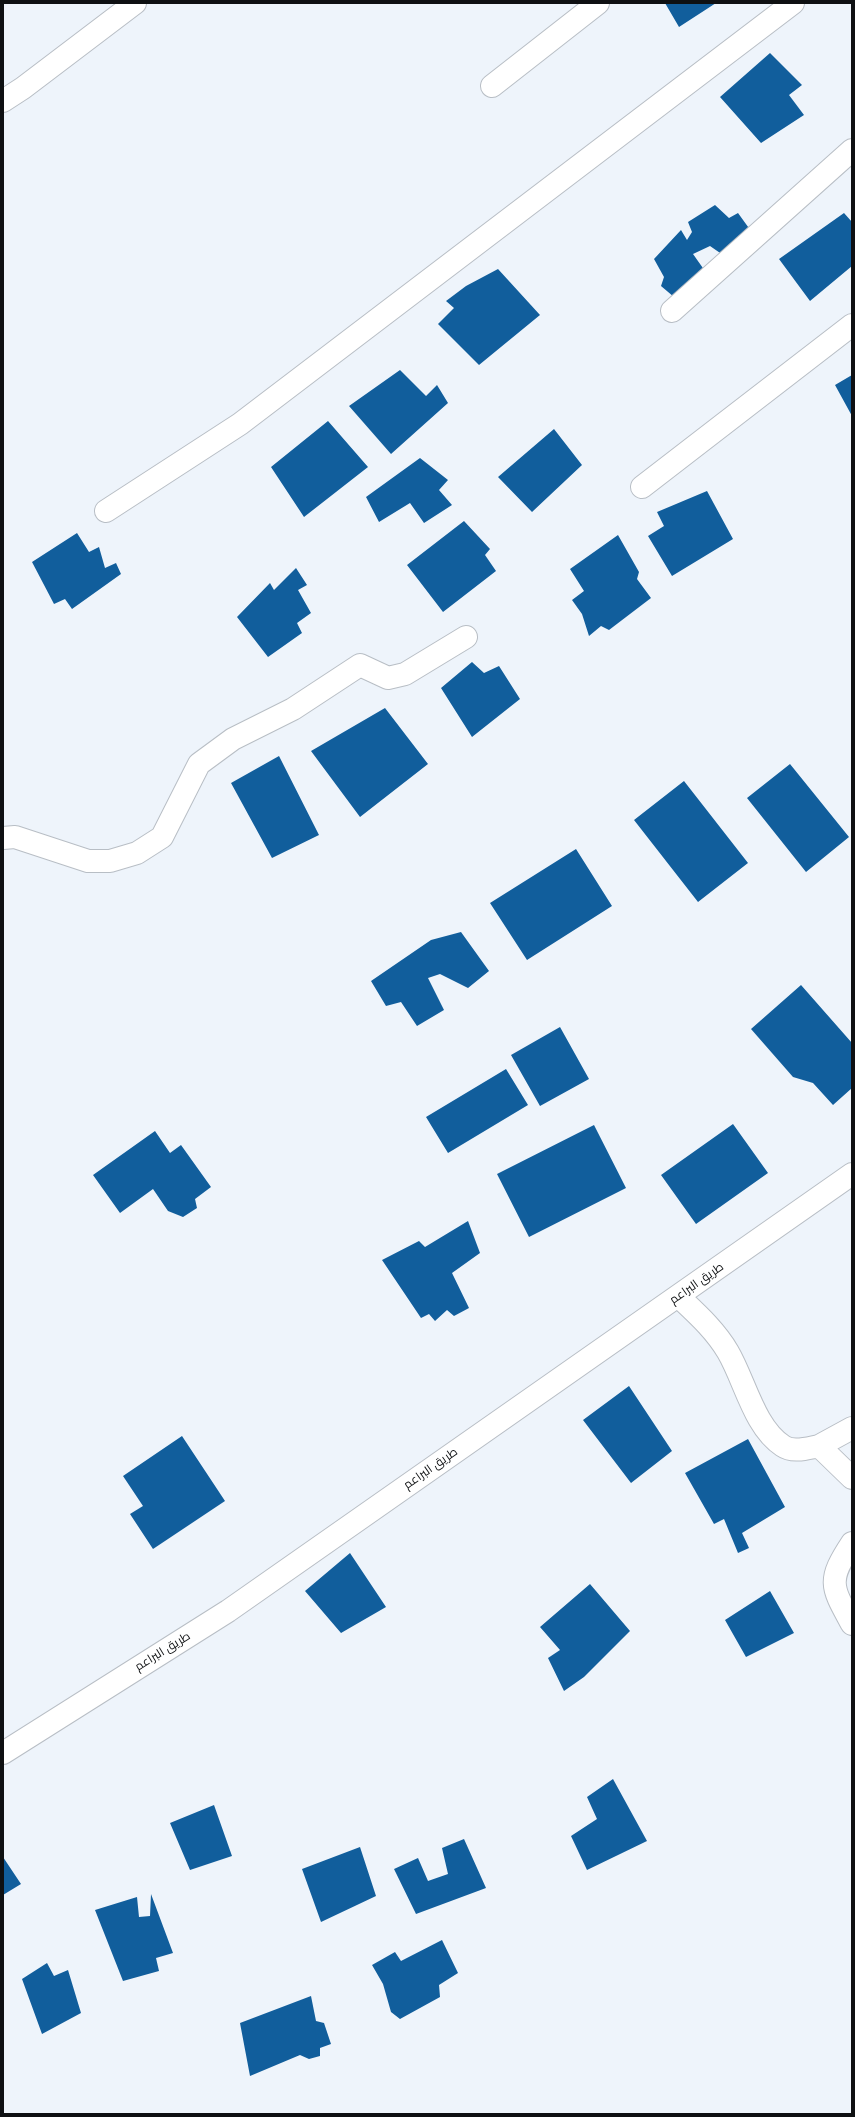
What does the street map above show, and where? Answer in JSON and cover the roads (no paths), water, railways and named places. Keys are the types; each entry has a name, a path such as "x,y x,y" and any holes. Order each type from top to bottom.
{"street":[{"path":"3,101 23,88 135,3"},
{"path":"492,86 598,3"},
{"path":"106,511 240,424 793,3"},
{"path":"672,311 852,150"},
{"path":"642,487 852,325"},
{"path":"3,838 15,837 88,861 110,861 137,853 162,837 199,764 233,739 293,709 360,665 388,678 405,674 466,637"},
{"name":"طريق البراعم","path":"3,1753 228,1611 679,1297 852,1174"},
{"path":"679,1297 714,1330 728,1353 768,1433 784,1447 795,1450 819,1446 852,1428"},
{"path":"819,1446 852,1478"},
{"path":"852,1543 836,1571 833,1585 837,1597 852,1624"}]}
